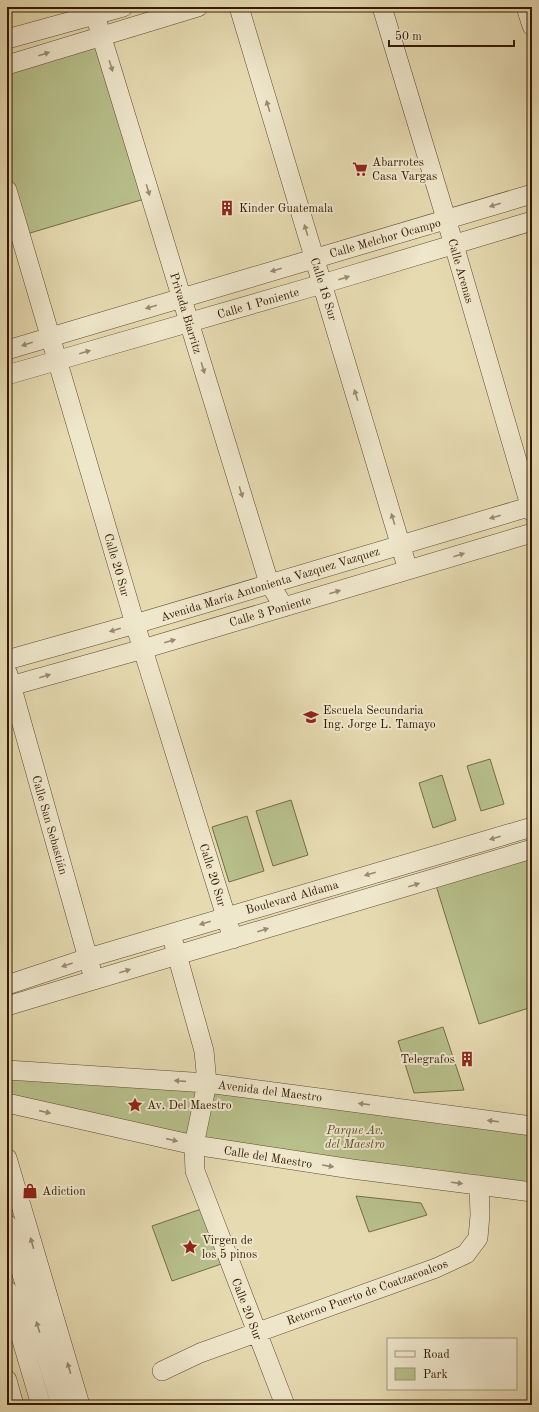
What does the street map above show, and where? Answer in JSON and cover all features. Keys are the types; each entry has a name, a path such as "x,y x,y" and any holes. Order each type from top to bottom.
{"street":[{"path":"7,39 123,7"},
{"path":"7,65 198,7"},
{"name":"Calle 18 Sur","path":"239,7 408,570"},
{"name":"Calle Arenas","path":"382,7 531,508"},
{"path":"526,7 532,26"},
{"name":"Privada Biarritz","path":"95,15 269,583 284,607"},
{"name":"Calle 20 Sur","path":"7,190 49,337 135,624 233,939"},
{"name":"Calle Melchor Ocampo","path":"7,350 532,194"},
{"name":"Calle 1 Poniente","path":"7,375 532,222"},
{"name":"Avenida María Antonienta Vazquez Vazquez","path":"7,660 135,624 401,544 531,508"},
{"name":"Calle 3 Poniente","path":"8,681 143,649 532,533"},
{"name":"Calle San Sebastián","path":"8,681 94,980"},
{"name":"Boulevard Aldama","path":"7,985 88,958 171,933 532,827"},
{"name":"Boulevard Aldama","path":"7,1006 532,849"},
{"name":"Calle 20 Sur","path":"171,933 204,1051 206,1083 194,1145 195,1171 285,1405"},
{"name":"Avenida del Maestro","path":"7,1070 206,1083 532,1126"},
{"name":"Calle del Maestro","path":"7,1103 194,1145 352,1169 532,1192"},
{"path":"7,1158 80,1405"},
{"name":"Retorno Puerto de Coatzacoalcos","path":"162,1371 200,1354 436,1268 466,1254 478,1238 480,1215 479,1185"},
{"path":"7,1224 61,1405"},
{"path":"7,1290 12,1327 41,1405"},
{"path":"7,1380 14,1405"}],"green space":[{"path":"102,36 151,197 20,236 7,191 7,65"},
{"path":"490,759 504,804 481,811 467,766"},
{"path":"442,775 456,820 433,828 419,783"},
{"path":"291,800 308,855 273,866 256,811"},
{"path":"247,816 264,871 229,882 212,827"},
{"path":"532,849 532,1007 479,1024 434,879"},
{"path":"443,1027 464,1090 414,1093 398,1041"},
{"name":"Parque Av. del Maestro","path":"7,1070 532,1127 532,1192 352,1169 7,1103"},
{"path":"356,1196 421,1203 427,1215 369,1232"},
{"path":"210,1206 230,1261 172,1281 152,1226"}],"place":[{"name":"Abarrotes Casa Vargas","path":"360,169"},
{"name":"Kinder Guatemala","path":"227,208"},
{"name":"Escuela Secundaria Ing. Jorge L. Tamayo","path":"311,717"},
{"name":"Telegrafos","path":"467,1059"},
{"name":"Av. Del Maestro","path":"135,1105"},
{"name":"Adiction","path":"30,1191"},
{"name":"Virgen de los 5 pinos","path":"190,1247"}]}
